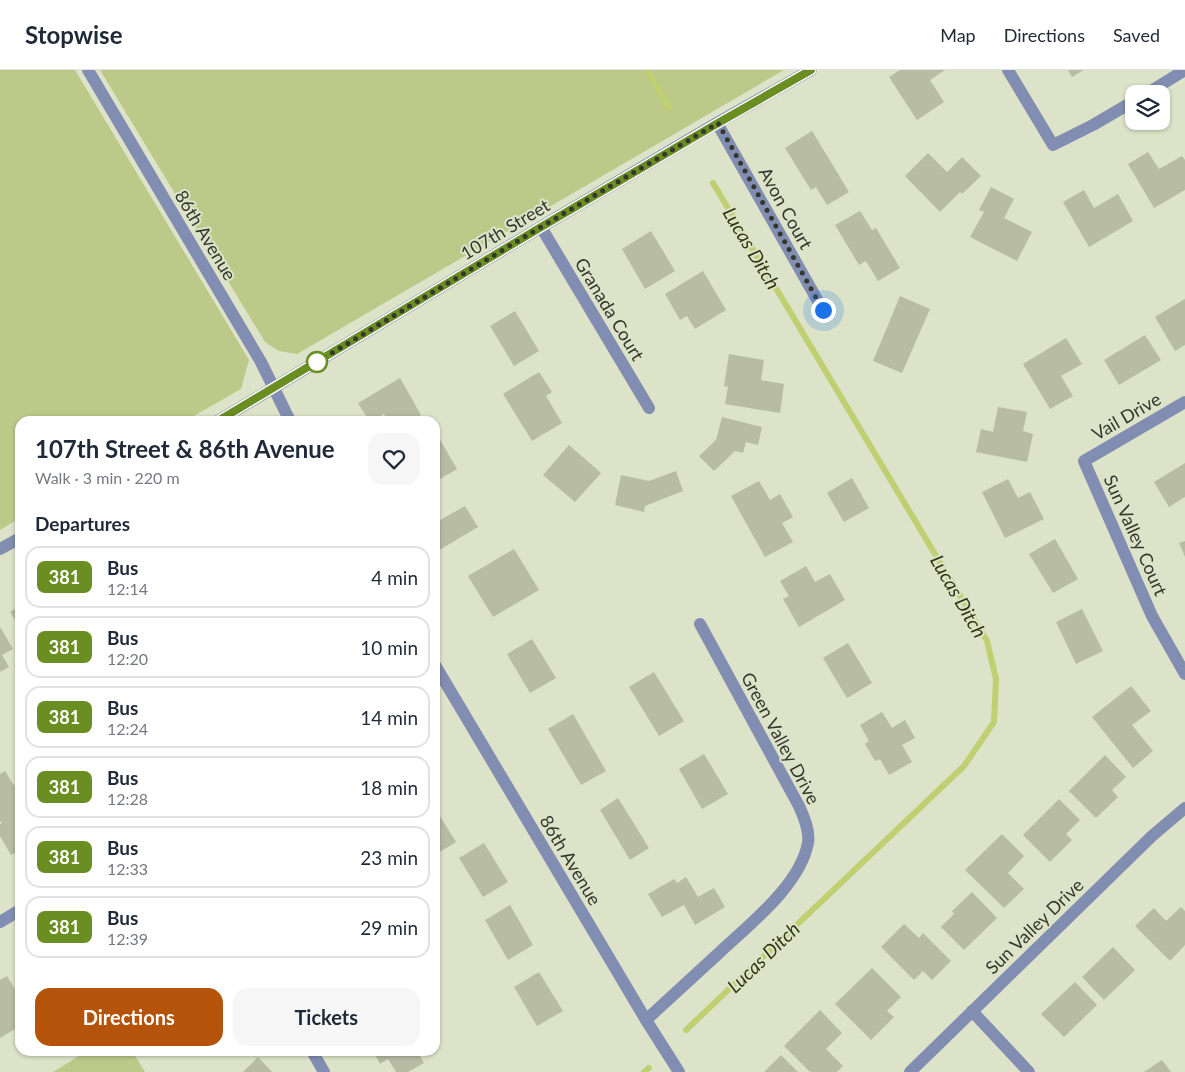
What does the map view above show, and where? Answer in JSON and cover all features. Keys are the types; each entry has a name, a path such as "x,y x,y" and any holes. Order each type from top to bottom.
{"street":[{"name":"86th Avenue","path":"88,70 261,362 288,416"},
{"name":"107th Street","path":"226,416 541,227 811,70"},
{"path":"1008,70 1053,145 1125,106"},
{"path":"1161,85 1185,70"},
{"name":"Avon Court","path":"718,123 823,310"},
{"name":"Granada Court","path":"541,227 649,408"},
{"name":"Vail Drive","path":"1084,461 1185,402"},
{"name":"Sun Valley Court","path":"1084,461 1152,616 1185,674"},
{"path":"0,550 15,541"},
{"name":"Green Valley Drive","path":"646,1020 770,905 791,880 803,860 809,841 806,824 799,806 700,624"},
{"name":"86th Avenue","path":"440,673 646,1020 679,1072"},
{"name":"Sun Valley Drive","path":"910,1072 1152,836 1185,808"},
{"path":"0,922 15,913"},
{"path":"972,1011 1030,1072"},
{"path":"315,1056 324,1072"}],"green space":[{"path":"0,70 75,70 249,360 241,389 194,416 15,416 15,521 0,530"},
{"path":"100,70 784,70 297,354 279,351 265,342"},
{"path":"79,1056 135,1056 145,1072 53,1072"}],"building":[{"path":"900,70 945,70 930,80 944,102 917,120 889,77"},
{"path":"1068,70 1084,70 1072,77"},
{"path":"812,131 849,192 827,205 816,187 811,190 785,148"},
{"path":"1148,152 1159,169 1182,156 1185,160 1185,190 1154,208 1128,164"},
{"path":"928,153 947,172 962,157 981,176 962,194 960,192 940,212 905,176"},
{"path":"991,187 1014,199 1004,218 1032,232 1017,261 970,237 984,212 979,210"},
{"path":"1084,190 1094,208 1118,194 1133,221 1089,247 1063,202"},
{"path":"860,211 872,230 876,228 900,268 878,281 866,261 859,265 835,225"},
{"path":"651,231 675,271 645,289 622,249"},
{"path":"703,271 726,310 695,329 687,316 680,320 665,294"},
{"path":"900,296 930,309 902,373 873,361"},
{"path":"1185,299 1185,345 1175,351 1155,317"},
{"path":"515,311 539,351 514,366 490,326"},
{"path":"1145,335 1161,360 1119,385 1104,360"},
{"path":"1066,338 1082,364 1061,376 1073,396 1050,409 1023,364"},
{"path":"729,354 764,360 761,380 784,384 780,413 725,404 728,387 724,386"},
{"path":"539,372 552,392 546,396 562,423 532,441 503,394"},
{"path":"400,378 421,415 385,416 384,414 380,416 366,416 358,403"},
{"path":"998,407 1027,412 1023,431 1033,434 1027,462 976,452 981,429 993,432"},
{"path":"722,417 762,427 758,445 746,442 743,453 735,451 714,471 699,456 716,440"},
{"path":"440,440 457,469 440,479"},
{"path":"569,445 601,473 575,502 543,475"},
{"path":"1185,463 1185,497 1169,507 1154,482"},
{"path":"676,471 683,491 645,506 644,512 615,505 621,475 649,481"},
{"path":"852,478 869,508 844,522 827,493"},
{"path":"1008,479 1018,498 1030,492 1044,519 1005,538 982,492"},
{"path":"759,481 770,500 780,494 793,517 782,523 793,542 765,557 731,496"},
{"path":"465,506 478,527 440,550 440,520"},
{"path":"1055,539 1078,579 1053,593 1029,554"},
{"path":"1185,541 1185,557 1179,543"},
{"path":"514,549 539,590 493,617 468,576"},
{"path":"806,566 815,582 830,574 845,600 799,627 783,599 789,596 780,581"},
{"path":"15,609 15,620 10,612"},
{"path":"1082,609 1103,651 1076,664 1056,622"},
{"path":"0,627 13,649 2,655 9,667 0,672"},
{"path":"532,639 556,678 530,693 507,654"},
{"path":"848,643 872,683 847,698 823,658"},
{"path":"654,672 684,721 659,736 629,687"},
{"path":"1131,686 1151,711 1132,725 1153,751 1133,768 1092,717"},
{"path":"882,712 892,728 905,720 915,738 902,745 912,762 889,775 880,759 875,761 865,744 869,741 860,725"},
{"path":"573,714 606,771 581,785 548,729"},
{"path":"704,754 728,794 702,809 679,769"},
{"path":"1105,755 1126,777 1112,790 1118,797 1096,818 1069,791"},
{"path":"5,771 15,787 15,853 11,855 0,836 0,824 2,823 0,821 0,774"},
{"path":"618,798 649,848 630,860 600,810"},
{"path":"1059,799 1080,820 1066,834 1072,840 1050,862 1023,835"},
{"path":"440,816 456,842 440,852"},
{"path":"1002,834 1024,856 1008,873 1024,889 1004,908 965,870"},
{"path":"484,843 508,882 483,897 459,858"},
{"path":"686,877 698,897 714,888 725,907 695,925 684,905 662,917 648,894 674,879 677,883"},
{"path":"972,892 997,918 964,950 941,927 954,914 952,911"},
{"path":"510,905 533,945 508,960 485,920"},
{"path":"1181,907 1185,911 1185,945 1170,961 1135,926 1154,908 1166,921"},
{"path":"904,924 919,938 923,933 951,961 932,980 923,971 914,980 881,947"},
{"path":"1113,947 1135,970 1104,1000 1082,977"},
{"path":"872,968 901,997 887,1011 894,1017 871,1040 835,1004"},
{"path":"539,972 563,1011 537,1026 514,987"},
{"path":"7,976 15,990 15,1029 0,1038 0,980"},
{"path":"1075,982 1097,1005 1064,1037 1041,1014"},
{"path":"820,1010 842,1033 826,1049 843,1066 837,1072 810,1072 784,1046"},
{"path":"781,1055 798,1072 764,1072"},
{"path":"376,1056 420,1056 424,1063 408,1072 396,1072 388,1059 380,1064"},
{"path":"258,1057 272,1072 243,1072"},
{"path":"1162,1060 1171,1072 1144,1072"}],"waterway":[{"name":"Lucas Ditch","path":"647,70 669,108"},
{"name":"Lucas Ditch","path":"686,1030 964,766 994,722 996,679 987,641 713,183"},
{"name":"Lucas Ditch","path":"644,1072 649,1068"}],"bus line":[{"name":"381","path":"226,416 541,227 811,70"}],"route":[{"path":"317,362 718,123 823,310"}]}
